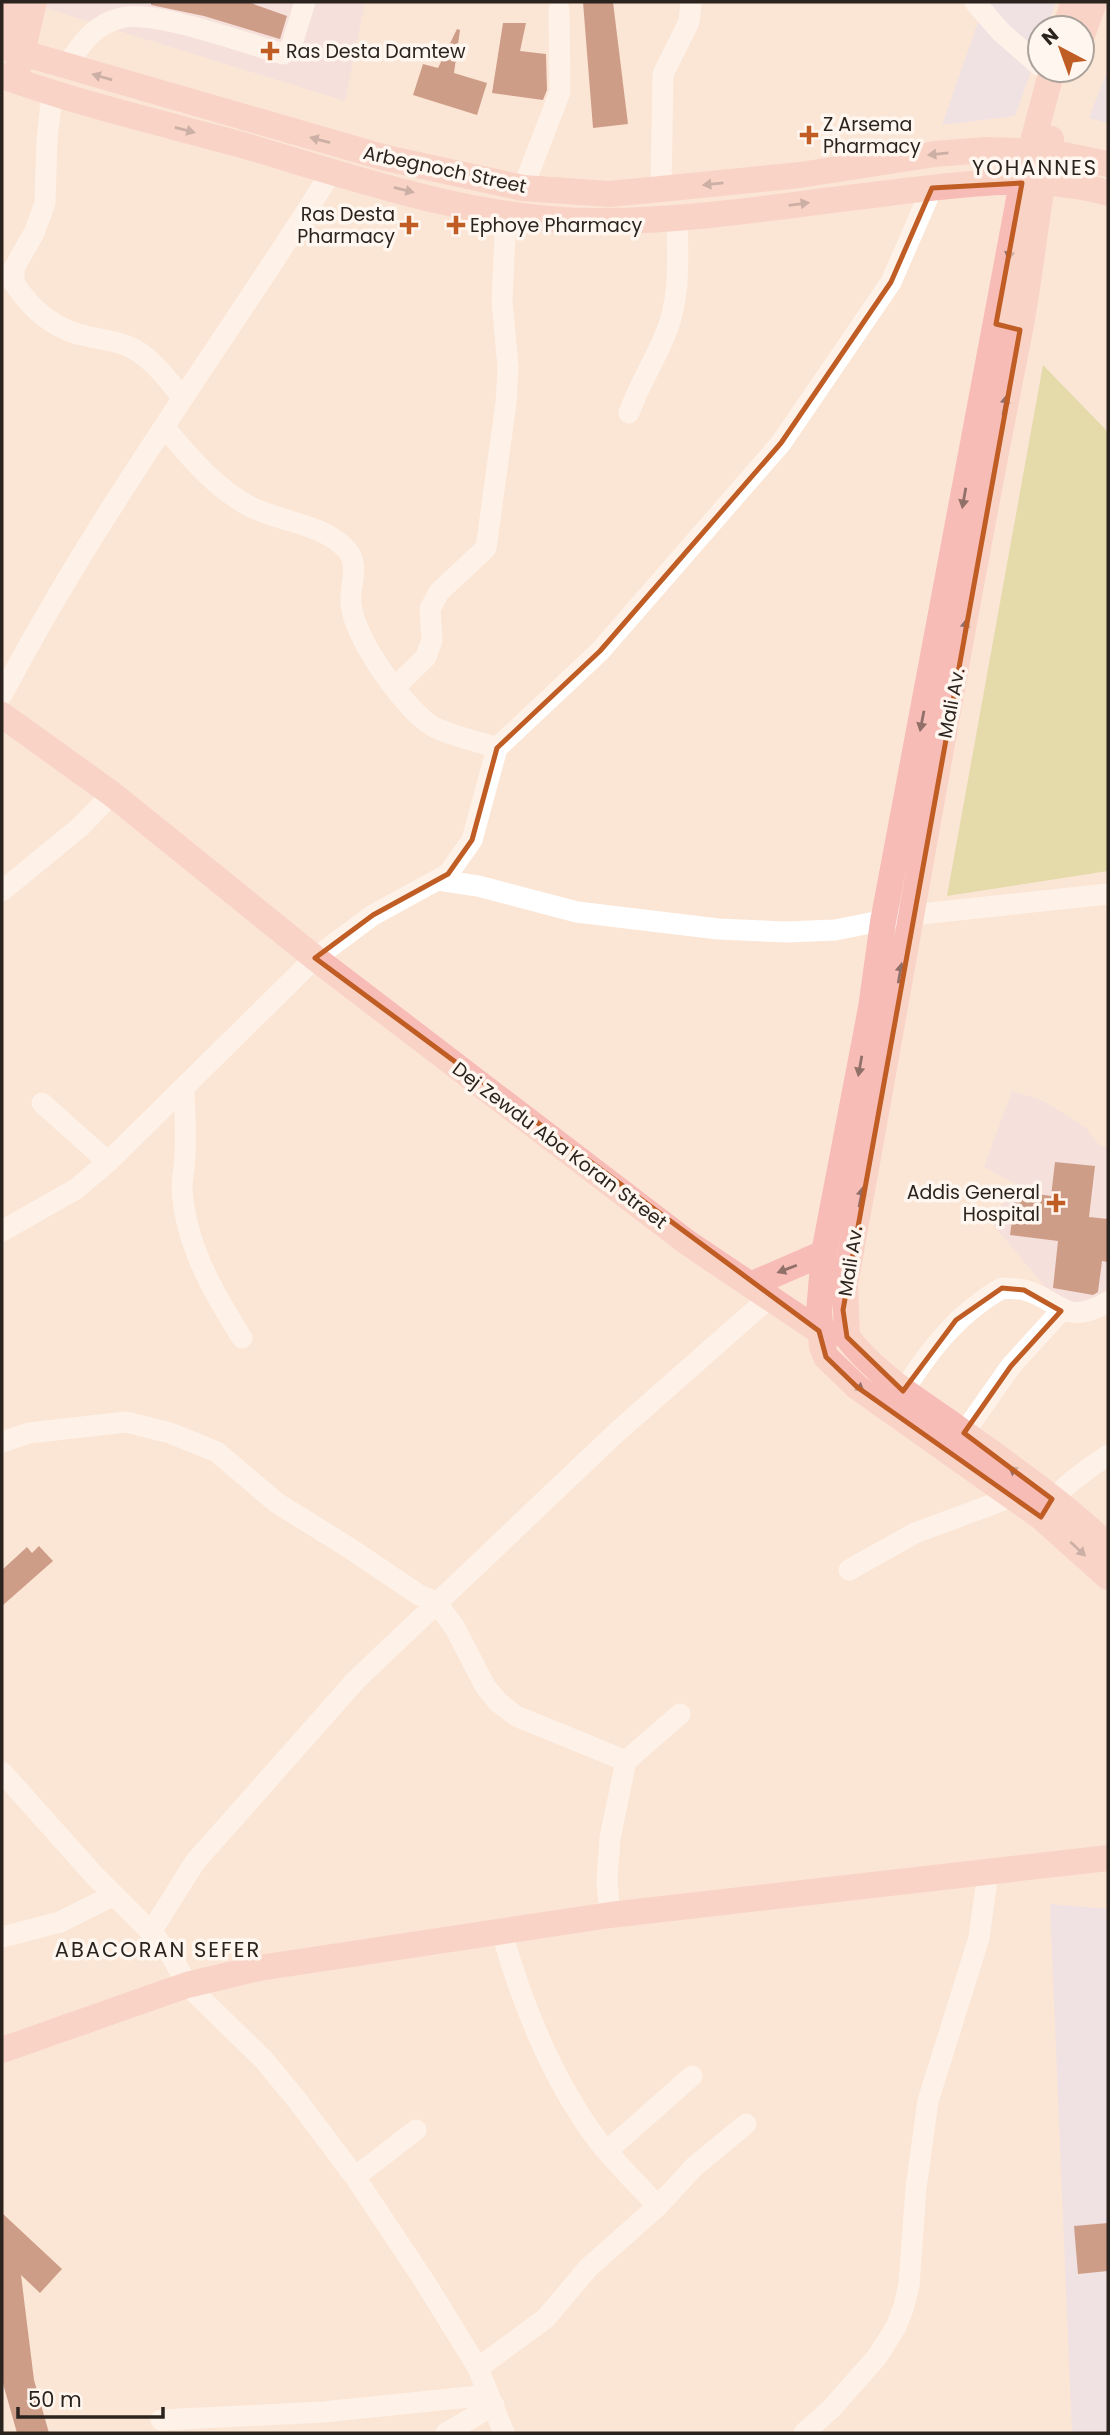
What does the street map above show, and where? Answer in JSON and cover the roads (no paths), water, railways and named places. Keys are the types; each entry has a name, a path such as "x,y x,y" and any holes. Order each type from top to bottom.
{"main road":[{"path":"2,33 11,2"},
{"path":"8,79 12,50 34,2"},
{"name":"Arbegnoch Street","path":"12,50 386,158 523,188 609,194 800,175 935,154 1040,151 1108,164"},
{"name":"Arbegnoch Street","path":"8,79 52,94 332,171 506,215 568,221 677,218 980,181 1032,183 1108,193"},
{"name":"Mali Av.","path":"847,1337 845,1284 911,915 1050,84"},
{"name":"Mali Av.","path":"820,1331 824,1254 871,1008 883,922 1008,327"},
{"name":"Dej Zewdu Aba Koran Street","path":"2,715 112,794 315,958 688,1243 820,1331"},
{"path":"760,1292 824,1254"},
{"path":"1108,1546 1047,1508 1012,1497 894,1415 838,1371 826,1357 820,1331 847,1337 861,1355 964,1433 1047,1508 1108,1577"},
{"path":"2,2050 187,1985 259,1968 610,1916 1100,1860"}],"street":[{"path":"66,67 94,30 121,17 150,17 283,54 291,47 305,2"},
{"path":"661,189 663,74 689,22 691,2"},
{"path":"975,2 1001,32 1026,51"},
{"path":"523,188 560,92 559,10"},
{"path":"52,94 45,204 34,233 14,268 14,283 43,315 63,330 119,342 135,349 148,358 181,396"},
{"path":"2,695 35,632 181,396 241,314 332,171"},
{"path":"2,1231 76,1189 184,1090 315,958 373,915 443,877 472,840 497,748 600,651 780,443 846,345 875,310 891,282 932,188"},
{"path":"396,686 426,657 432,640 430,610 439,592 486,548 506,403 508,367 502,301 506,215"},
{"path":"629,414 638,386 664,340 671,319 678,280 677,218"},
{"path":"164,427 214,483 232,496 252,508 334,539 346,548 355,562 351,605 354,623 373,660 420,718 437,728 497,748"},
{"path":"2,891 80,827 112,794"},
{"path":"443,877 577,912 718,929 787,932 835,930 911,915 1108,894"},
{"path":"184,1090 185,1156 182,1185 185,1212 199,1261 212,1291 242,1338"},
{"path":"42,1103 108,1161"},
{"path":"904,1390 929,1351 956,1320 1002,1288 1024,1290 1061,1311 1077,1313 1108,1302"},
{"path":"151,1932 195,1862 356,1680 760,1292"},
{"path":"964,1433 1012,1366 1061,1311"},
{"path":"2,1442 29,1433 126,1422 170,1433 217,1452 277,1503 419,1595 436,1602 455,1628 472,1665 498,1702 529,1723 626,1761"},
{"path":"1047,1508 1108,1455"},
{"path":"849,1570 915,1533 1012,1497"},
{"path":"610,1916 607,1881 610,1838 626,1761 680,1714"},
{"path":"5,1780 151,1932 172,1957 187,1985 264,2060 355,2177 478,2368 505,2433"},
{"path":"804,2433 831,2409 877,2357 896,2327 904,2306 909,2285 916,2188 928,2101 979,1938 988,1872"},
{"path":"2,1937 60,1922 114,1895"},
{"path":"502,1933 520,1996 574,2106 607,2151 658,2206"},
{"path":"607,2151 692,2076"},
{"path":"478,2368 546,2318 588,2268 658,2206 694,2167 746,2124"},
{"path":"355,2177 416,2130"},
{"path":"161,2420 492,2400"},
{"path":"446,2433 492,2400"}],"place":[{"name":"Ras Desta Damtew","path":"270,51"},
{"name":"Z Arsema Pharmacy","path":"809,135"},
{"name":"Ras Desta Pharmacy","path":"409,225"},
{"name":"Ephoye Pharmacy","path":"456,225"},
{"name":"Addis General Hospital","path":"1056,1203"}],"district":[{"name":"YOHANNES","path":"1035,168"},
{"name":"ABACORAN SEFER","path":"158,1950"}]}
